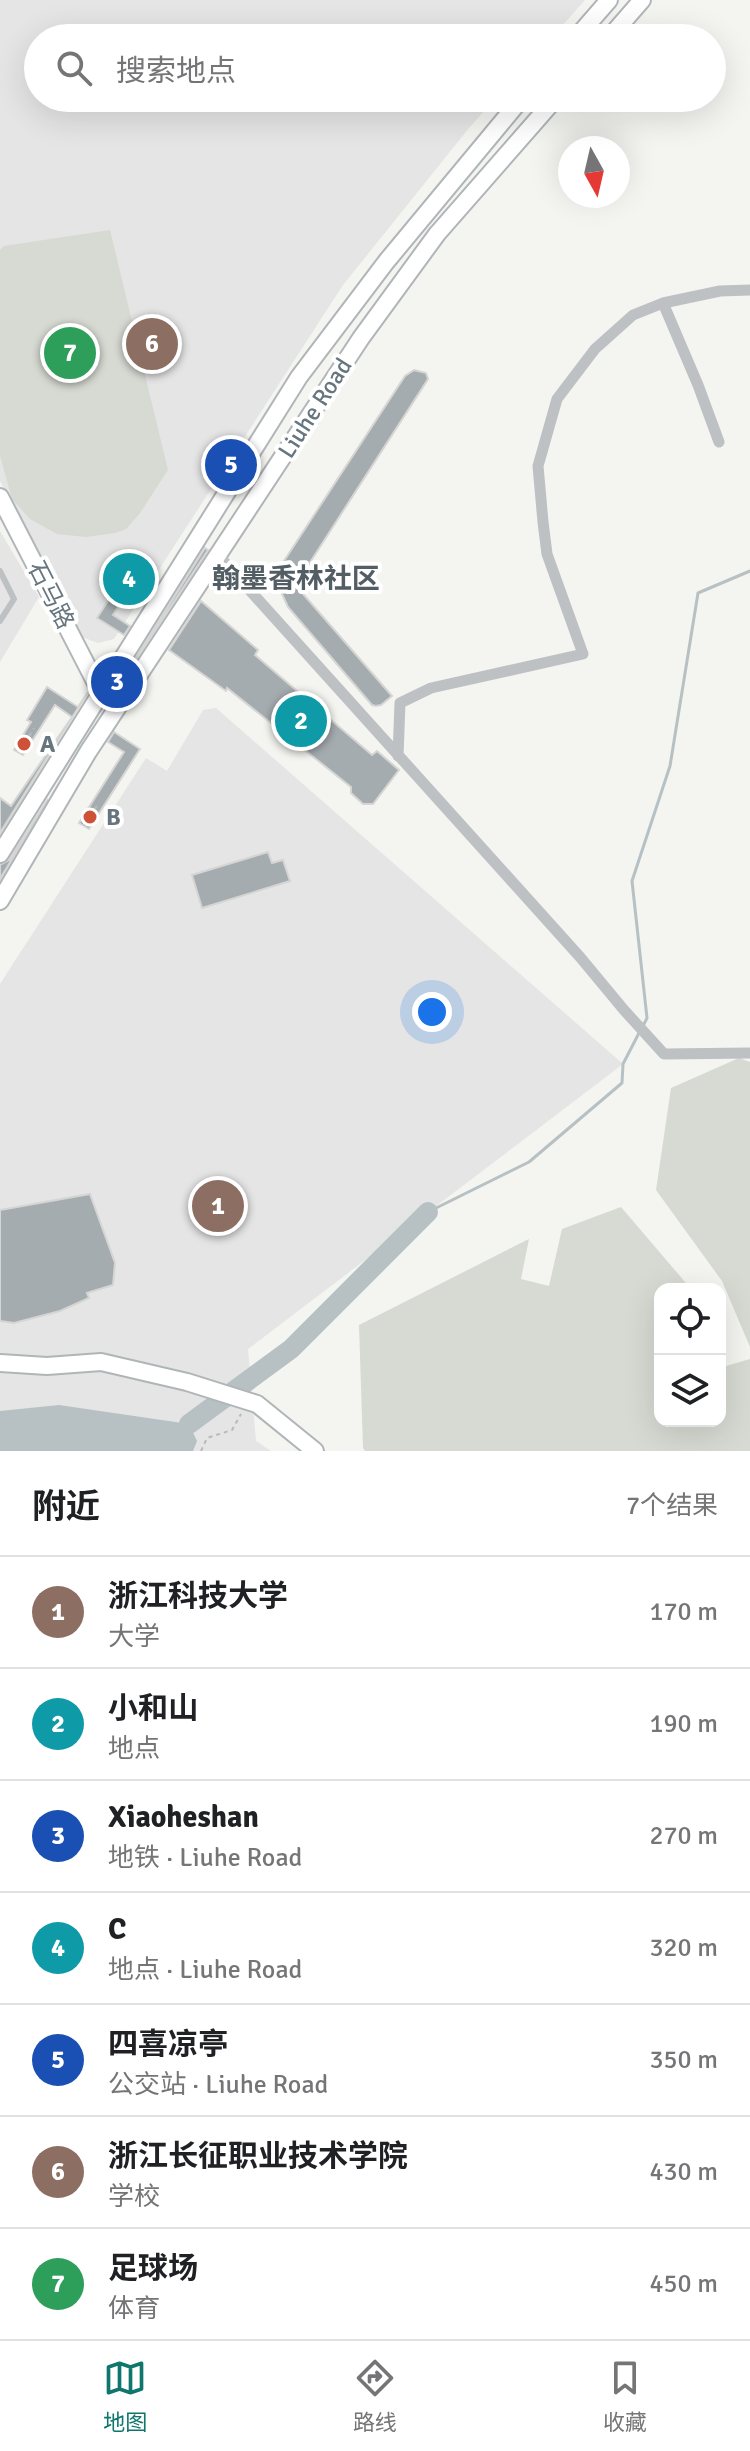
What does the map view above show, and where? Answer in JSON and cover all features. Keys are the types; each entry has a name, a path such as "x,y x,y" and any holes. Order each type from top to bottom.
{"main road":[{"path":"588,24 609,0"},
{"path":"621,24 642,0"},
{"name":"Liuhe Road","path":"0,854 299,377 386,262 510,112"},
{"name":"Liuhe Road","path":"0,901 88,752 361,338 437,234 544,112"},
{"name":"石马路","path":"0,497 101,693"},
{"path":"0,1363 47,1366 101,1362 187,1382 257,1404 315,1451"}],"street":[{"path":"398,756 400,703 431,688 583,654 547,554 538,466 557,399 595,349 633,315 663,303 720,291 750,290"},
{"path":"663,303 719,442"},
{"path":"218,555 664,1054 750,1053"}],"lane":[{"path":"0,571 14,599 0,621"}],"path":[{"path":"118,595 130,574"},
{"path":"21,750 34,728"},
{"path":"87,823 99,802"},
{"path":"201,1451 207,1438 232,1430 247,1401"}],"shaded area":[{"path":"0,0 585,0 564,24 24,24 24,112 483,112 343,285 114,639 98,643 82,637 0,481"},
{"path":"110,230 168,470 126,529 86,537 57,534 30,519 12,499 0,456 0,250 4,246"},
{"path":"0,531 39,597 0,662"},
{"path":"216,708 623,1064 248,1349 256,1441 271,1451 0,1451 0,984 146,758 167,771 203,710"},
{"path":"739,1058 750,1062 750,1347 726,1290 726,1283 723,1283 656,1190 671,1088"},
{"path":"621,1207 686,1283 654,1283 654,1427 726,1427 726,1366 750,1359 750,1451 365,1451 359,1325 529,1239 521,1279 549,1286 562,1229"},
{"path":"59,1405 189,1424 197,1441 193,1451 0,1451 0,1411"}],"building":[{"path":"414,370 426,373 428,379 298,581 303,594 392,696 376,706 288,607 278,585 284,561 405,376"},
{"path":"205,548 208,550 117,688"},
{"path":"129,568 139,574 113,615 130,626 124,635 97,618"},
{"path":"201,601 258,650 255,655 372,755 377,751 399,770 373,804 363,804 351,793 351,787 227,688 226,691 169,650"},
{"path":"47,687 78,707 88,692 0,833 0,798 11,806 72,717 55,705 23,755 14,750 31,722 27,720"},
{"path":"114,732 140,749 89,829 79,823 124,752 108,742"},
{"path":"48,799 0,879 0,865 9,860"},
{"path":"268,852 272,863 283,860 290,881 202,908 192,875"},
{"path":"90,1194 115,1263 113,1285 87,1293 89,1298 60,1311 14,1323 0,1321 0,1210"}],"waterway":[{"path":"643,1026 647,1018 632,881 670,766 698,593 750,571"},
{"path":"428,1212 529,1162 622,1083 623,1064 639,1033"},
{"path":"189,1424 291,1349 428,1212"}],"place":[{"name":"浙江长征职业技术学院","path":"152,344"},
{"name":"足球场","path":"70,353"},
{"name":"四喜凉亭","path":"231,465"},
{"name":"C","path":"129,579"},
{"name":"Xiaoheshan","path":"117,682"},
{"name":"小和山","path":"301,721"},
{"name":"A","path":"24,744"},
{"name":"B","path":"90,817"},
{"name":"浙江科技大学","path":"218,1206"}],"district":[{"name":"翰墨香林社区","path":"296,578"}]}
